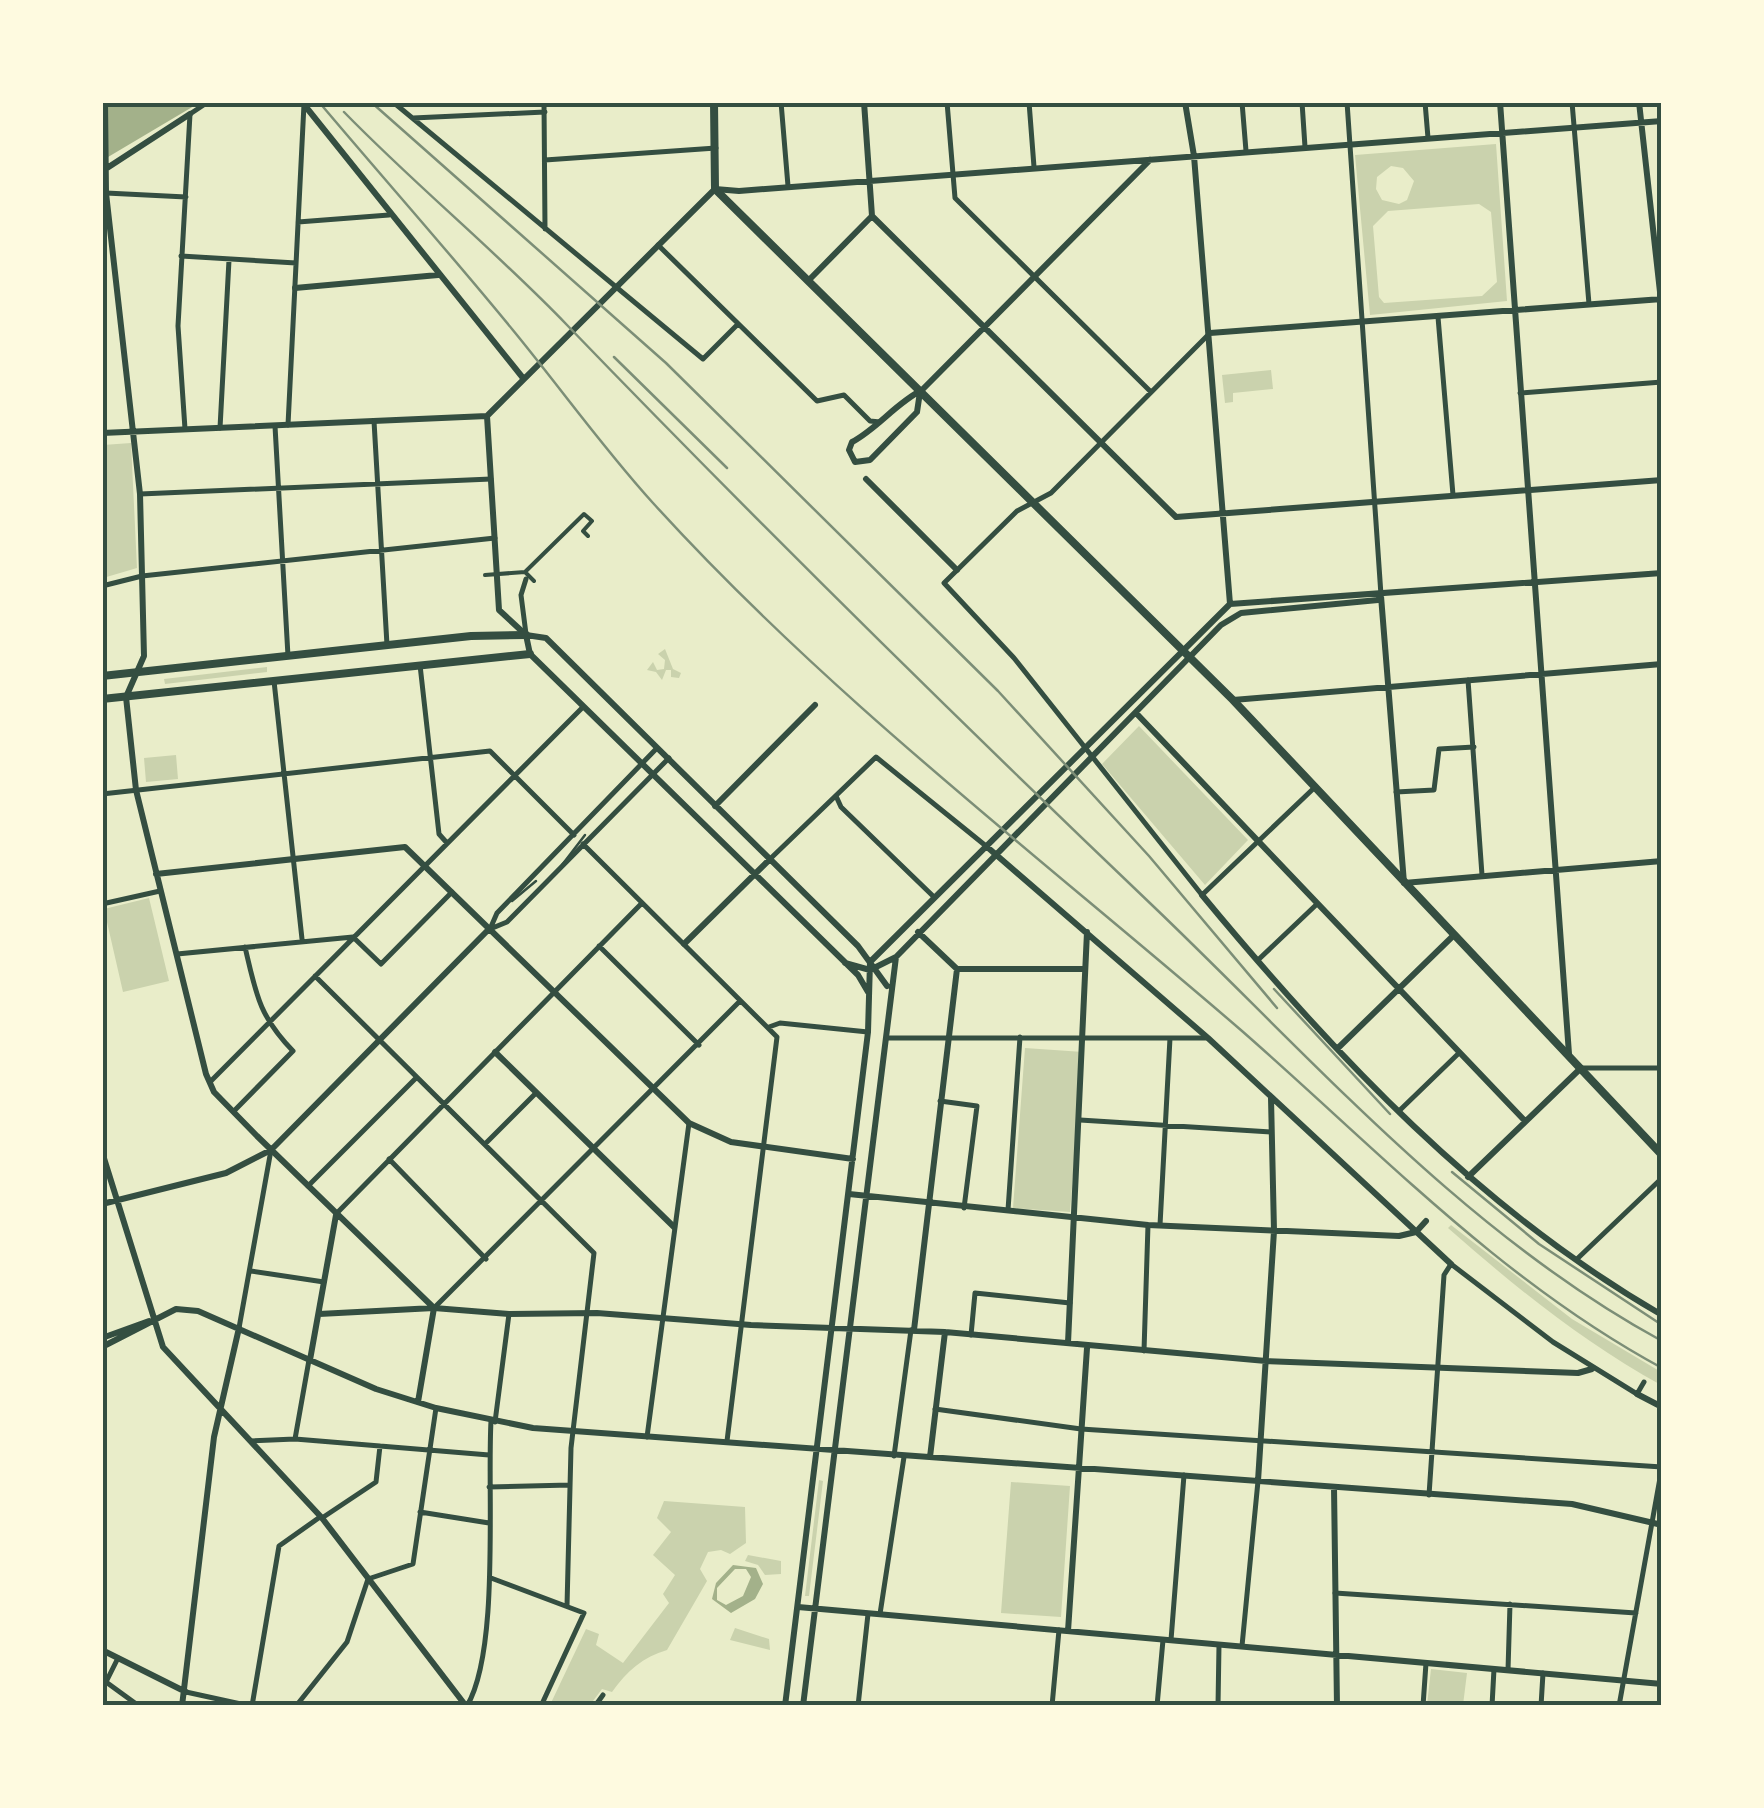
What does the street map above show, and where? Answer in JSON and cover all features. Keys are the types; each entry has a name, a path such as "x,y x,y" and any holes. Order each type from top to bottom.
{"main road":[{"path":"714,102 715,188 1233,700 1662,1155"},
{"path":"102,676 387,644 526,634"},
{"path":"102,699 530,654"}],"street":[{"path":"105,102 106,193 140,494 144,656 140,673 126,697 136,790 209,1083 271,1150 434,1308"},
{"path":"104,170 208,102"},
{"path":"393,102 703,359 738,324"},
{"path":"404,102 404,112"},
{"path":"544,102 545,229"},
{"path":"782,102 788,186"},
{"path":"864,102 872,216 1176,517 1662,480"},
{"path":"947,102 955,198 1151,392"},
{"path":"1029,102 1034,167"},
{"path":"1184,102 1194,156 1230,604"},
{"path":"1242,102 1246,152"},
{"path":"1302,102 1305,147"},
{"path":"1347,102 1404,883 1662,862"},
{"path":"1425,102 1428,138"},
{"path":"1500,102 1568,1054"},
{"path":"1572,102 1590,305"},
{"path":"1638,102 1662,310"},
{"path":"303,103 523,378"},
{"path":"288,425 303,103"},
{"path":"410,118 544,112"},
{"path":"186,429 178,326 190,114"},
{"path":"102,433 487,416 715,188 952,175 1662,121"},
{"path":"545,160 717,148"},
{"path":"920,392 917,412 870,460 855,462 849,450 852,442 880,422 904,397 920,392 1151,159"},
{"path":"106,193 186,198"},
{"path":"298,222 390,215"},
{"path":"808,281 872,216"},
{"path":"657,244 817,401 844,396 870,420 880,422"},
{"path":"181,256 296,262"},
{"path":"220,428 229,260"},
{"path":"295,288 439,275"},
{"path":"102,277 115,276"},
{"path":"1661,299 1210,333 1048,496 1017,511 944,583 1014,658 1257,961 1397,1113 1468,1176 1576,1261 1662,1315"},
{"path":"1438,318 1453,496"},
{"path":"1520,393 1662,382"},
{"path":"487,416 499,610 526,634 546,638 858,946 888,988"},
{"path":"374,421 387,644"},
{"path":"275,426 288,656"},
{"path":"140,494 491,479"},
{"path":"866,479 957,570"},
{"path":"588,536 583,531 591,520 584,514 528,577 521,594 530,654 845,962 868,992"},
{"path":"102,586 142,576 495,538"},
{"path":"785,1706 868,1032 871,966 934,897 1230,604 1662,574"},
{"path":"484,576 528,577"},
{"path":"802,1706 888,988 896,957 994,852 1221,625 1242,613 1378,600 1381,595"},
{"path":"420,664 439,834 447,842"},
{"path":"1233,700 1662,664"},
{"path":"1468,680 1482,875"},
{"path":"274,681 302,939"},
{"path":"209,1083 585,704"},
{"path":"715,806 816,704"},
{"path":"1136,713 1525,1121"},
{"path":"1396,792 1434,790 1439,749 1474,747"},
{"path":"102,1204 226,1173 271,1150 490,929 502,906 658,748"},
{"path":"102,794 490,751 574,835"},
{"path":"684,944 876,757 994,852 1208,1038 1451,1264 1592,1369 1662,1407"},
{"path":"490,929 507,922 668,758"},
{"path":"1202,895 1314,789"},
{"path":"836,796 841,807 934,897"},
{"path":"583,844 777,1037 726,1444"},
{"path":"156,874 404,847 688,1123 717,1138 853,1159"},
{"path":"102,904 160,890"},
{"path":"177,954 302,939 353,938 381,964 452,892"},
{"path":"295,1440 336,1214 642,903"},
{"path":"1257,961 1317,904"},
{"path":"1068,1343 1086,931"},
{"path":"918,932 957,969 1084,968"},
{"path":"1338,1048 1453,936"},
{"path":"234,1111 293,1051 267,1024 245,946"},
{"path":"599,946 699,1045"},
{"path":"858,946 874,954 885,948"},
{"path":"845,962 871,966 896,957"},
{"path":"894,1456 957,969"},
{"path":"315,976 594,1253 572,1433 567,1606"},
{"path":"418,1402 434,1308 740,1001"},
{"path":"769,1027 780,1024 868,1032"},
{"path":"1008,1213 1020,1037"},
{"path":"884,1038 1208,1038"},
{"path":"1160,1225 1170,1038"},
{"path":"495,1052 674,1227"},
{"path":"1397,1113 1459,1053"},
{"path":"1468,1176 1581,1068 1662,1068"},
{"path":"308,1186 416,1077"},
{"path":"485,1144 537,1092"},
{"path":"1242,1646 1258,1481 1274,1231 1271,1097"},
{"path":"940,1100 977,1106 964,1208"},
{"path":"1080,1120 1271,1132"},
{"path":"647,1439 688,1123"},
{"path":"182,1706 220,1412 251,1271 271,1150"},
{"path":"102,1152 162,1347 321,1517 466,1706"},
{"path":"389,1158 486,1259"},
{"path":"1576,1261 1662,1178"},
{"path":"848,1194 1008,1213 1274,1231 1399,1236 1416,1232 1426,1222"},
{"path":"1144,1351 1148,1224"},
{"path":"1429,1494 1444,1276 1451,1264"},
{"path":"251,1271 324,1282"},
{"path":"971,1335 976,1293 1070,1303"},
{"path":"319,1314 434,1308 509,1314 588,1313 945,1332 1088,1348 1266,1361 1578,1373 1592,1369"},
{"path":"102,1347 176,1310 198,1311 310,1360 436,1408 572,1433 1572,1504 1657,1523"},
{"path":"466,1706 479,1669 490,1577 488,1455 509,1314"},
{"path":"102,1338 156,1320"},
{"path":"930,1457 945,1332"},
{"path":"1052,1706 1064,1631 1088,1348"},
{"path":"1637,1394 1644,1382"},
{"path":"368,1579 413,1564 436,1408"},
{"path":"935,1409 1081,1429 1662,1467 1657,1523 1618,1706"},
{"path":"248,1442 295,1440 488,1455"},
{"path":"102,1650 186,1692 251,1706 280,1546 376,1482 380,1446"},
{"path":"880,1614 904,1456"},
{"path":"1157,1706 1184,1475"},
{"path":"489,1487 570,1484"},
{"path":"1334,1487 1337,1706"},
{"path":"420,1512 489,1524"},
{"path":"490,1577 584,1613 541,1706"},
{"path":"296,1706 347,1642 368,1579"},
{"path":"1335,1592 1636,1613"},
{"path":"1508,1670 1510,1604"},
{"path":"798,1607 1662,1684"},
{"path":"858,1706 868,1614"},
{"path":"1218,1706 1219,1645"},
{"path":"118,1658 106,1682 139,1706"},
{"path":"1423,1706 1426,1663"},
{"path":"1492,1706 1494,1669"},
{"path":"1540,1706 1543,1673"},
{"path":"595,1706 602,1696"}],"lane":[{"path":"561,868 585,835"},
{"path":"502,906 536,881"}],"shaded area":[{"path":"103,103 199,103 103,160"},
{"path":"1496,144 1507,301 1370,315 1355,155","holes":["1391,166 1403,168 1414,181 1407,200 1399,204 1382,200 1376,189 1377,177","1479,204 1491,212 1497,282 1482,296 1384,303 1379,297 1373,226 1388,211"]},
{"path":"1271,370 1273,389 1233,393 1233,402 1225,403 1222,375"},
{"path":"131,443 137,568 103,578 103,445"},
{"path":"665,649 673,669 681,673 679,678 671,677 671,670 666,670 662,680 656,672 647,670 653,662 657,670 664,669 665,660 658,654"},
{"path":"267,667 267,672 165,684 164,679"},
{"path":"1139,726 1248,840 1205,885 1102,764"},
{"path":"176,755 178,779 146,782 144,758"},
{"path":"149,898 169,981 123,992 104,909"},
{"path":"1025,1048 1083,1052 1070,1212 1013,1208"},
{"path":"1451,1225 1572,1319 1661,1372 1661,1385 1550,1312 1448,1228"},
{"path":"819,1480 823,1481 809,1596 805,1596"},
{"path":"1011,1482 1070,1486 1061,1617 1001,1613"},
{"path":"664,1501 745,1507 746,1543 730,1554 721,1550 708,1552 700,1569 707,1581 667,1650 636,1666 612,1692 602,1689 590,1705 550,1705 586,1629 599,1634 596,1645 623,1663 669,1603 663,1594 675,1575 653,1555 671,1532 657,1518"},
{"path":"748,1555 781,1561 781,1574 765,1575 758,1565 745,1561"},
{"path":"733,1565 756,1568 763,1584 755,1599 731,1613 712,1599 716,1583","holes":["735,1569 746,1569 751,1577 743,1596 726,1605 717,1600 717,1588"]},
{"path":"735,1628 769,1639 770,1650 730,1640"},
{"path":"1431,1669 1467,1673 1463,1705 1427,1705"}],"railway":[{"path":"319,102 489,301 653,503 792,644 939,776 1242,1031 1494,1255 1603,1333 1662,1368"},
{"path":"371,102 666,363 998,691 1149,856 1277,1008"},
{"path":"344,112 540,298 857,618 1394,1141 1522,1249 1590,1298 1662,1341"},
{"path":"614,357 727,468"},
{"path":"1274,989 1390,1114"},
{"path":"1452,1172 1539,1244 1662,1325"}]}
